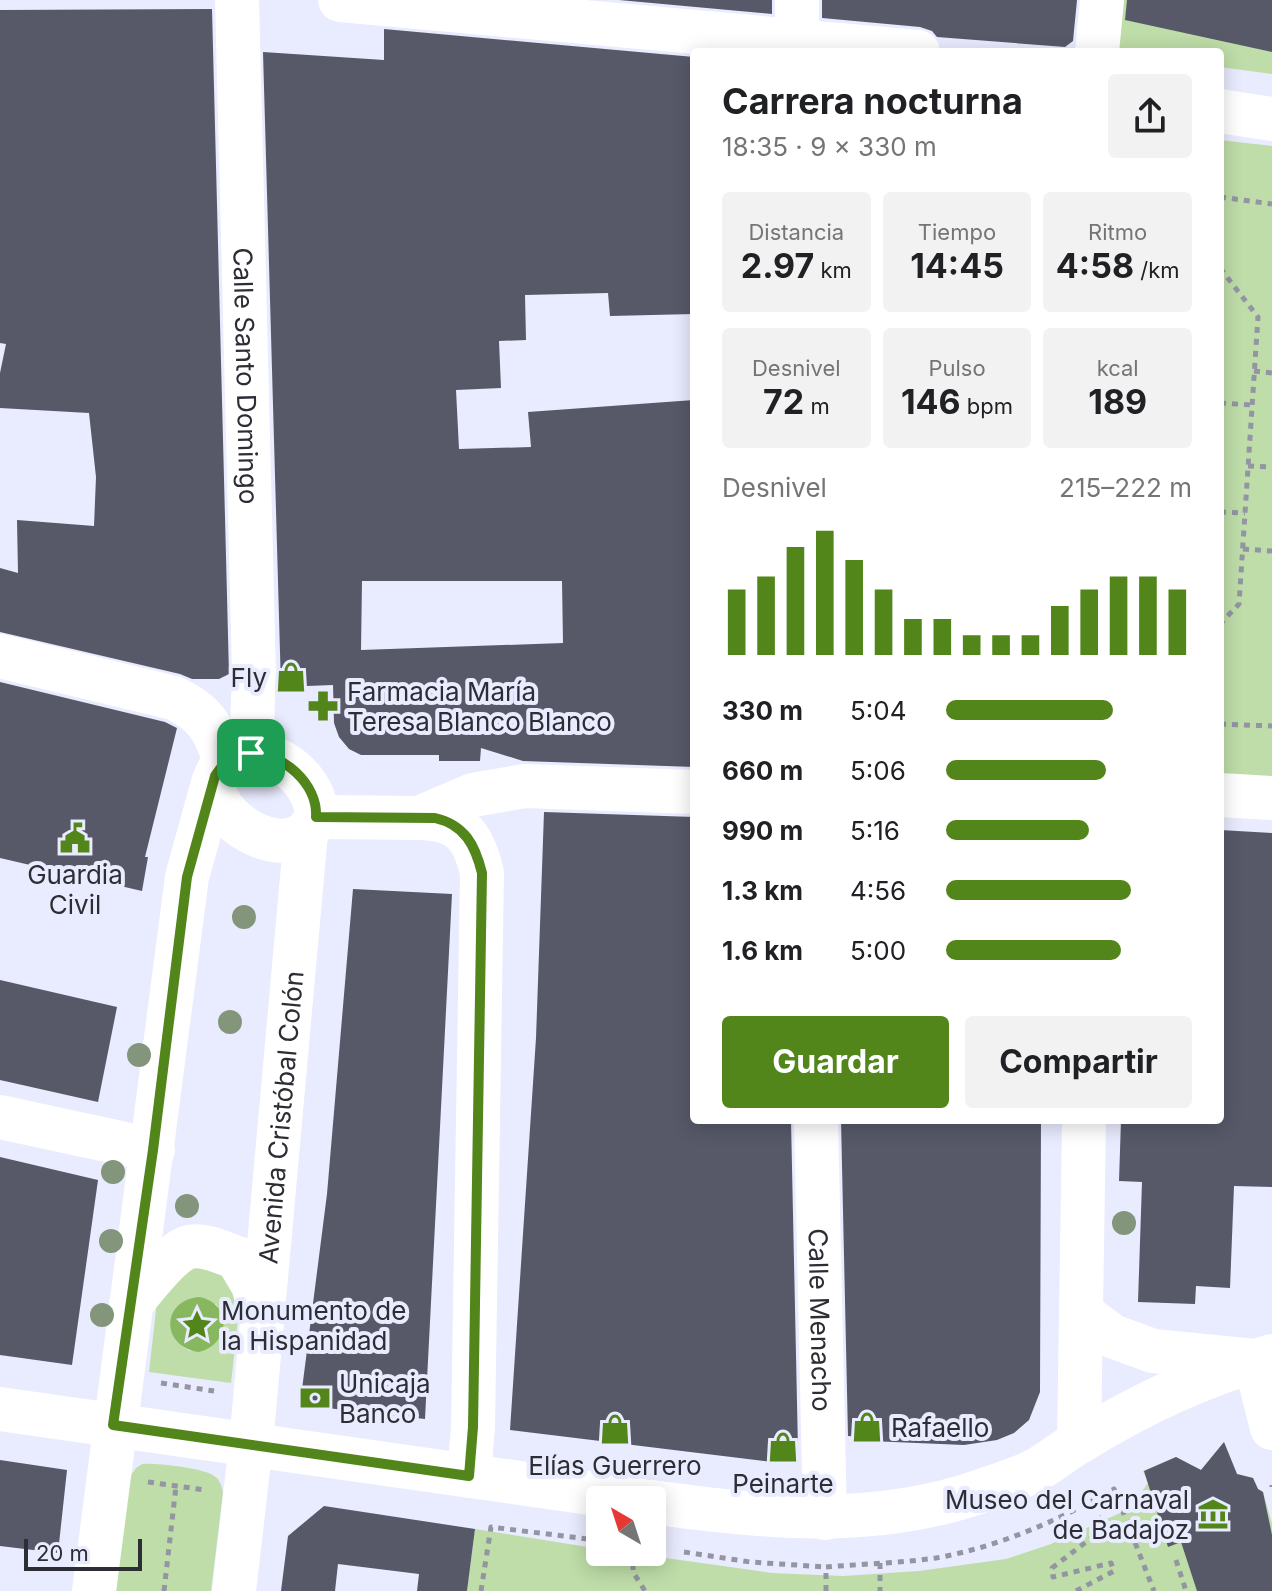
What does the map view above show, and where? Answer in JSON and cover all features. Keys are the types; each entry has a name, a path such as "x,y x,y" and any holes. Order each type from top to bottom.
{"street":[{"name":"Calle Santo Domingo","path":"230,766 254,673 237,0"},
{"path":"340,0 797,31 895,48"},
{"path":"1097,48 1102,0"},
{"path":"1224,112 1272,119"},
{"path":"0,656 174,698 193,707 207,722 230,766 187,877 153,1150 113,1425 94,1591"},
{"path":"230,766 279,759 297,774 314,800 311,825"},
{"path":"230,766 215,797 239,826 252,834 290,839 311,825 419,818 450,821 463,830 478,857 482,873 473,1427 469,1476"},
{"path":"419,818 473,795 525,786 690,792"},
{"path":"1224,795 1272,798"},
{"name":"Avenida Cristóbal Colón","path":"234,1591 311,825"},
{"path":"0,1117 153,1150"},
{"name":"Calle Menacho","path":"816,1124 825,1518"},
{"path":"1079,1441 1084,1124"},
{"path":"131,1304 160,1270 187,1248 208,1247 237,1258 253,1285 263,1320"},
{"path":"1081,1313 1112,1336 1153,1351 1263,1358"},
{"path":"666,1504 738,1514 825,1518 879,1514 956,1500 1039,1468 1079,1441 1147,1403 1220,1371 1263,1358"},
{"path":"1263,1358 1272,1428"},
{"path":"0,1409 586,1493"}],"path":[{"path":"1224,198 1272,204"},
{"path":"1224,273 1258,317 1239,604 1224,620"},
{"path":"1254,371 1272,373"},
{"path":"1224,403 1252,405"},
{"path":"1248,466 1272,467"},
{"path":"1224,512 1245,513"},
{"path":"1243,549 1272,551"},
{"path":"1224,724 1272,726"},
{"path":"120,1377 255,1397"},
{"path":"107,1477 245,1497"},
{"path":"164,1591 176,1486"},
{"path":"680,1551 750,1562 826,1567 937,1558 985,1546 1093,1501 1114,1489 1154,1591"},
{"path":"1076,1591 1114,1571 1111,1563 1053,1577 1052,1568 1103,1529 1093,1501"},
{"path":"481,1591 491,1527 586,1538"},
{"path":"1176,1560 1186,1591"},
{"path":"633,1566 633,1572 645,1591"},
{"path":"826,1567 826,1591"}],"shaded area":[{"path":"1119,0 1272,0 1272,74 1224,68 1224,48 1113,48"},
{"path":"1224,140 1272,146 1272,777 1224,775"},
{"path":"193,1264 221,1269 240,1301 231,1383 149,1372 158,1292","holes":["216,1304 224,1319 190,1351 179,1343 173,1332 172,1319 177,1306"]},
{"path":"200,1297 218,1308 224,1324 217,1341 199,1352 177,1342 170,1323 178,1306"},
{"path":"1224,1442 1237,1474 1253,1478 1263,1492 1272,1524 1272,1591 467,1591 475,1529 586,1547 586,1566 666,1566 666,1558 772,1573 843,1576 919,1571 1006,1559 1051,1544 1129,1509 1148,1483 1143,1471 1176,1457 1201,1470"},
{"path":"142,1464 200,1471 218,1479 223,1493 211,1591 116,1591 129,1478"}],"building":[{"path":"619,0 772,0 772,14"},
{"path":"822,0 1077,0 1073,41 1065,47 937,37 932,31 920,27 822,18"},
{"path":"1127,0 1272,0 1272,52 1125,20"},
{"path":"212,9 229,674 219,679 192,679 0,632 0,568 18,573 17,520 94,526 96,477 89,413 0,408 0,373 6,344 0,343 0,10"},
{"path":"384,29 690,57 690,314 610,316 608,293 525,295 526,340 499,341 501,388 456,390 459,449 531,447 528,412 690,400 690,767 523,761 481,748 480,761 439,761 439,755 361,755 349,749 339,737 334,723 333,685 281,687 263,52 384,60","holes":["362,581 562,581 563,643 361,650"]},
{"path":"0,682 165,722 177,728 145,857 148,857 142,891 0,858"},
{"path":"544,812 690,817 690,1124 791,1124 798,1449 781,1463 510,1430 536,1038"},
{"path":"1224,830 1272,833 1272,1187 1234,1186 1230,1288 1196,1286 1195,1304 1138,1302 1142,1182 1119,1181 1121,1124 1224,1124"},
{"path":"353,889 452,894 425,1419 300,1405 327,1194"},
{"name":"Guardia Civil","path":"0,980 117,1007 98,1102 0,1080"},
{"path":"841,1124 1041,1124 1040,1392 1029,1420 1014,1433 997,1440 964,1445 870,1441 864,1437 848,1436"},
{"path":"0,1157 98,1180 72,1365 0,1355"},
{"name":"Museo del Carnaval de Badajoz","path":"1224,1442 1237,1474 1253,1478 1263,1492 1272,1535 1272,1591 1197,1591 1181,1542 1168,1547 1144,1471 1176,1457 1201,1470"},
{"path":"0,1460 67,1470 58,1553 0,1546"},
{"path":"324,1506 475,1529 467,1591 417,1591 419,1574 338,1564 335,1591 281,1591 288,1536"}],"place":[{"name":"Fly","path":"291,677"},
{"name":"Farmacia María Teresa Blanco Blanco","path":"323,706"},
{"name":"Guardia Civil","path":"75,838"},
{"name":"Monumento de la Hispanidad","path":"197,1325"},
{"name":"Unicaja Banco","path":"315,1398"},
{"name":"Rafaello","path":"867,1427"},
{"name":"Elías Guerrero","path":"615,1429"},
{"name":"Peinarte","path":"783,1447"},
{"name":"Museo del Carnaval de Badajoz","path":"1213,1514"}],"route":[{"path":"251,753 279,759 297,774 314,800 316,817 435,818 450,821 463,830 478,857 482,873 473,1427 469,1476 113,1425 153,1150 187,877 219,768 233,757 251,753"}]}
